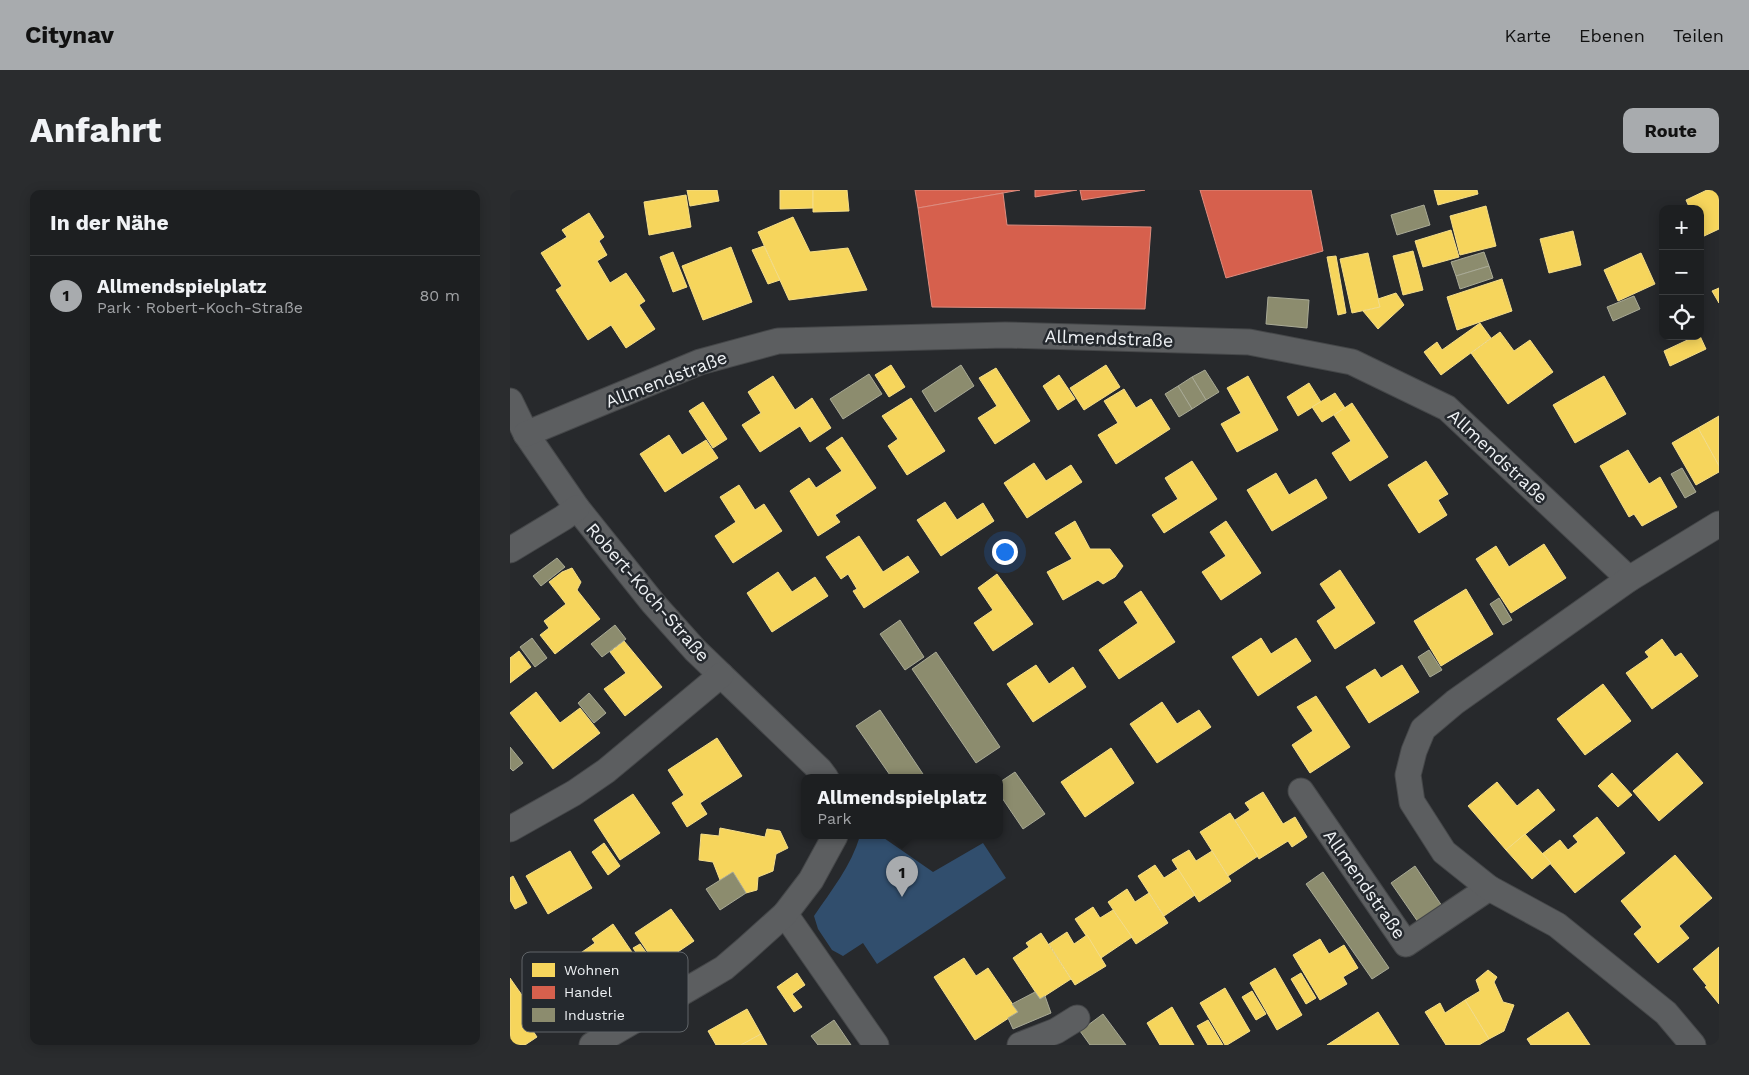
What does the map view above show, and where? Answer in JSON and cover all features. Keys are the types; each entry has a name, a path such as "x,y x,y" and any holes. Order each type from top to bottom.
{"street":[{"name":"Allmendstraße","path":"526,434 700,362 778,341 1005,335 1249,342 1352,362 1446,408 1629,579"},
{"name":"Robert-Koch-Straße","path":"510,401 526,434 577,508 653,603 695,650 823,774"},
{"name":"Robert-Koch-Straße","path":"510,550 564,518 577,508"},
{"path":"1693,1045 1666,1013 1557,925 1489,888 1444,852 1412,802 1408,775 1414,751 1423,728 1455,702 1629,579 1719,524"},
{"name":"Robert-Koch-Straße","path":"510,829 574,793 606,771 721,675"},
{"name":"Allmendstraße","path":"1300,792 1406,944 1489,888"},
{"path":"688,989 724,968 785,914 811,880 833,839"},
{"path":"785,914 876,1045"},
{"path":"1020,1045 1056,1031 1077,1018"},
{"path":"592,1045 614,1032"}],"shaded area":[{"path":"859,839 885,839 933,872 983,843 1006,878 877,964 863,943 843,956 832,950 818,929 814,916 834,888"}],"building: Wohnen":[{"path":"687,190 717,190 719,201 690,206"},
{"path":"780,190 813,190 813,208 780,209"},
{"path":"813,190 847,190 849,211 813,212"},
{"path":"1434,190 1477,190 1478,194 1438,205"},
{"path":"1707,190 1719,190 1719,229 1704,236 1704,205 1688,205 1686,200"},
{"path":"686,195 691,227 649,235 644,202"},
{"path":"1486,206 1496,246 1460,255 1450,216"},
{"path":"589,213 604,237 599,241 607,255 597,261 610,283 626,273 645,301 639,305 655,329 626,348 611,325 588,340 556,290 562,286 541,253 567,237 562,230"},
{"path":"793,217 810,252 848,248 867,290 789,300 758,232"},
{"path":"1451,230 1459,257 1423,267 1415,241"},
{"path":"1573,231 1581,265 1549,273 1540,239"},
{"path":"764,246 780,280 768,284 752,250"},
{"path":"731,247 752,302 703,320 682,266"},
{"path":"1413,251 1423,290 1403,295 1393,256"},
{"path":"673,252 687,287 673,292 660,257"},
{"path":"1368,253 1380,307 1352,313 1340,259"},
{"path":"1641,253 1655,284 1618,301 1604,270"},
{"path":"1336,256 1346,313 1338,315 1327,257"},
{"path":"1502,279 1512,311 1457,330 1447,297"},
{"path":"1719,288 1719,303 1712,291"},
{"path":"1396,293 1404,305 1378,329 1363,311 1380,307 1378,299"},
{"path":"1480,323 1491,338 1441,375 1424,352 1437,342 1442,350"},
{"path":"1500,332 1514,351 1530,340 1553,372 1508,404 1471,353"},
{"path":"1687,340 1702,340 1706,349 1670,366 1664,351"},
{"path":"891,365 905,387 889,397 875,375"},
{"path":"1106,365 1120,387 1084,410 1070,388"},
{"path":"996,368 1030,421 995,444 978,418 997,406 979,378"},
{"path":"1059,375 1075,399 1058,410 1043,386"},
{"path":"773,376 795,410 812,398 831,428 810,442 800,426 760,452 742,425 761,413 748,392"},
{"path":"1248,376 1278,430 1237,452 1221,424 1241,413 1227,388"},
{"path":"1604,376 1626,414 1575,443 1553,405"},
{"path":"1309,383 1321,402 1298,416 1287,397"},
{"path":"1124,389 1136,408 1151,399 1170,429 1116,464 1098,435 1118,423 1104,401"},
{"path":"1335,393 1345,408 1322,422 1312,407"},
{"path":"911,398 945,451 907,475 888,446 898,439 882,416"},
{"path":"703,402 727,439 713,448 689,411"},
{"path":"1352,403 1388,457 1350,481 1332,453 1351,441 1334,415"},
{"path":"1719,416 1719,466 1698,428"},
{"path":"1698,428 1719,466 1719,472 1696,485 1672,443"},
{"path":"669,435 682,455 706,440 718,458 665,492 640,454"},
{"path":"842,437 876,488 835,515 840,522 818,536 790,491 809,478 816,488 842,471 826,448"},
{"path":"1628,450 1649,484 1660,477 1677,507 1642,526 1634,514 1629,517 1600,466"},
{"path":"1192,461 1217,499 1164,533 1152,515 1178,499 1165,478"},
{"path":"1426,461 1448,494 1438,500 1447,515 1419,533 1388,485"},
{"path":"1034,463 1046,481 1071,465 1082,482 1027,518 1004,483"},
{"path":"1276,473 1289,495 1316,479 1327,498 1272,531 1247,490"},
{"path":"739,485 755,510 764,504 782,531 733,563 715,536 736,522 720,497"},
{"path":"945,502 957,520 983,503 994,521 941,556 917,520"},
{"path":"1075,521 1090,549 1110,549 1123,566 1115,577 1103,584 1098,580 1063,600 1047,572 1072,559 1055,533"},
{"path":"1226,521 1261,573 1221,600 1202,572 1226,556 1210,532"},
{"path":"859,536 883,572 908,556 919,572 864,608 853,591 857,589 848,574 841,579 826,557"},
{"path":"1544,544 1566,578 1511,613 1476,559 1496,546 1509,567"},
{"path":"572,568 581,582 577,590 600,619 555,654 540,635 549,628 544,621 566,604 549,582 562,572"},
{"path":"1340,570 1375,623 1335,649 1317,621 1336,608 1320,584"},
{"path":"778,572 792,592 815,577 828,596 772,632 747,593"},
{"path":"997,574 1033,624 993,651 974,623 993,610 978,588"},
{"path":"1466,589 1493,634 1441,666 1414,621"},
{"path":"1141,591 1175,642 1119,679 1099,650 1138,623 1124,602"},
{"path":"1261,638 1271,654 1296,638 1311,661 1258,696 1232,657"},
{"path":"1662,639 1675,657 1681,653 1698,676 1652,709 1626,673 1649,657 1645,652"},
{"path":"624,641 662,687 625,716 604,689 626,673 610,652"},
{"path":"519,651 531,667 510,683 510,658"},
{"path":"1036,665 1049,684 1073,667 1086,687 1033,722 1007,684"},
{"path":"1402,665 1419,692 1369,723 1346,687 1375,669 1381,678"},
{"path":"1603,684 1631,721 1585,755 1557,719"},
{"path":"536,692 560,723 580,708 600,733 553,769 510,713"},
{"path":"1316,696 1350,747 1310,773 1292,745 1313,731 1297,707"},
{"path":"1162,702 1177,724 1199,710 1211,727 1157,763 1130,724"},
{"path":"717,738 742,776 700,803 707,814 687,827 672,803 684,795 668,770"},
{"path":"1111,748 1134,783 1085,817 1061,782"},
{"path":"1677,753 1703,783 1659,821 1633,791"},
{"path":"1612,773 1632,795 1618,807 1598,786"},
{"path":"1497,782 1517,806 1538,789 1555,810 1506,850 1468,806"},
{"path":"1263,792 1283,824 1295,817 1307,837 1292,847 1288,841 1259,859 1235,820 1250,810 1245,803"},
{"path":"633,794 660,833 620,860 594,820"},
{"path":"1230,813 1258,856 1228,876 1200,832"},
{"path":"1597,817 1625,853 1575,893 1542,854 1560,840 1568,850 1578,842 1573,836"},
{"path":"720,828 765,837 767,829 780,831 788,848 776,854 773,871 758,877 757,890 746,893 733,872 720,880 713,862 699,860 701,834 719,836"},
{"path":"1525,834 1551,863 1532,879 1506,850"},
{"path":"604,843 620,866 608,875 592,852"},
{"path":"1189,850 1196,861 1212,851 1231,881 1199,902 1172,860"},
{"path":"570,851 592,888 548,914 526,876"},
{"path":"1675,855 1712,898 1679,926 1689,938 1658,963 1634,934 1642,927 1621,901"},
{"path":"1155,865 1164,878 1178,869 1195,895 1164,916 1138,876"},
{"path":"513,876 527,903 515,909 510,900 510,878"},
{"path":"1127,889 1135,902 1149,893 1168,923 1136,944 1108,902"},
{"path":"1093,907 1100,918 1113,910 1132,937 1101,958 1075,919"},
{"path":"671,909 694,941 678,952 648,952 635,933"},
{"path":"613,924 632,952 582,952 595,943 592,939"},
{"path":"1067,932 1074,944 1087,935 1106,966 1075,985 1049,944"},
{"path":"1041,933 1071,979 1040,999 1013,958 1029,947 1026,943"},
{"path":"1320,939 1329,954 1344,945 1358,968 1343,977 1347,984 1320,1000 1293,955"},
{"path":"640,944 646,952 636,952 633,948"},
{"path":"1719,947 1719,1004 1693,969"},
{"path":"964,958 976,976 988,968 1018,1012 975,1040 934,977"},
{"path":"1275,968 1302,1015 1277,1030 1250,983"},
{"path":"1488,970 1497,977 1494,982 1503,1002 1514,1005 1504,1031 1489,1039 1465,1000 1480,991 1476,980"},
{"path":"797,973 805,985 792,994 802,1007 794,1012 777,987"},
{"path":"1301,973 1316,998 1306,1004 1291,979"},
{"path":"510,978 522,995 522,1032 534,1032 537,1037 525,1045 510,1045"},
{"path":"1225,988 1250,1031 1227,1045 1225,1045 1200,1003"},
{"path":"1252,991 1266,1014 1256,1020 1242,997"},
{"path":"1465,1000 1489,1039 1479,1045 1446,1045 1425,1012 1440,1003 1445,1013"},
{"path":"1172,1007 1194,1045 1160,1045 1147,1023"},
{"path":"747,1009 761,1034 741,1045 716,1045 708,1031"},
{"path":"1378,1012 1399,1045 1327,1045"},
{"path":"1568,1012 1590,1045 1531,1045 1527,1039"},
{"path":"1208,1020 1223,1045 1208,1045 1197,1026"},
{"path":"761,1034 767,1045 741,1045"}],"building: Handel":[{"path":"915,190 1020,190 918,208"},
{"path":"1035,190 1077,190 1035,197"},
{"path":"1080,190 1145,190 1082,200"},
{"path":"1200,190 1311,190 1323,251 1226,278"},
{"path":"1003,193 1007,225 1151,227 1145,309 932,307 918,208"}],"building: Industrie":[{"path":"1424,205 1430,225 1397,235 1391,215"},
{"path":"1484,252 1489,266 1456,276 1451,262"},
{"path":"1489,266 1493,278 1460,289 1456,276"},
{"path":"1634,296 1640,309 1613,321 1607,307"},
{"path":"1268,297 1309,300 1307,328 1266,324"},
{"path":"961,365 974,386 935,412 922,391"},
{"path":"1205,370 1219,392 1206,400 1192,377"},
{"path":"869,374 882,394 843,419 830,399"},
{"path":"1192,377 1206,400 1192,409 1178,386"},
{"path":"1178,386 1192,409 1179,417 1165,394"},
{"path":"1682,468 1696,492 1685,498 1671,474"},
{"path":"557,558 565,567 541,586 533,576"},
{"path":"1499,598 1512,620 1503,625 1490,604"},
{"path":"900,620 924,657 905,670 880,634"},
{"path":"615,625 626,639 602,657 591,644"},
{"path":"532,638 547,658 535,667 520,647"},
{"path":"1429,650 1442,670 1430,677 1418,657"},
{"path":"936,652 1000,747 976,763 912,669"},
{"path":"589,693 606,713 594,723 578,703"},
{"path":"880,710 923,774 889,774 856,726"},
{"path":"510,747 523,763 513,771 510,768"},
{"path":"1015,772 1045,814 1023,829 1003,799 1003,780"},
{"path":"1415,866 1442,906 1418,922 1391,883"},
{"path":"733,872 746,893 720,910 706,889"},
{"path":"1323,872 1389,968 1372,979 1306,884"},
{"path":"1035,992 1040,999 1045,996 1051,1013 1013,1029 1008,1018 1018,1012 1012,1004"},
{"path":"1103,1014 1126,1045 1090,1045 1080,1031"},
{"path":"834,1020 851,1045 818,1045 811,1036"}],"place":[{"name":"Allmendspielplatz","path":"902,897"}]}
